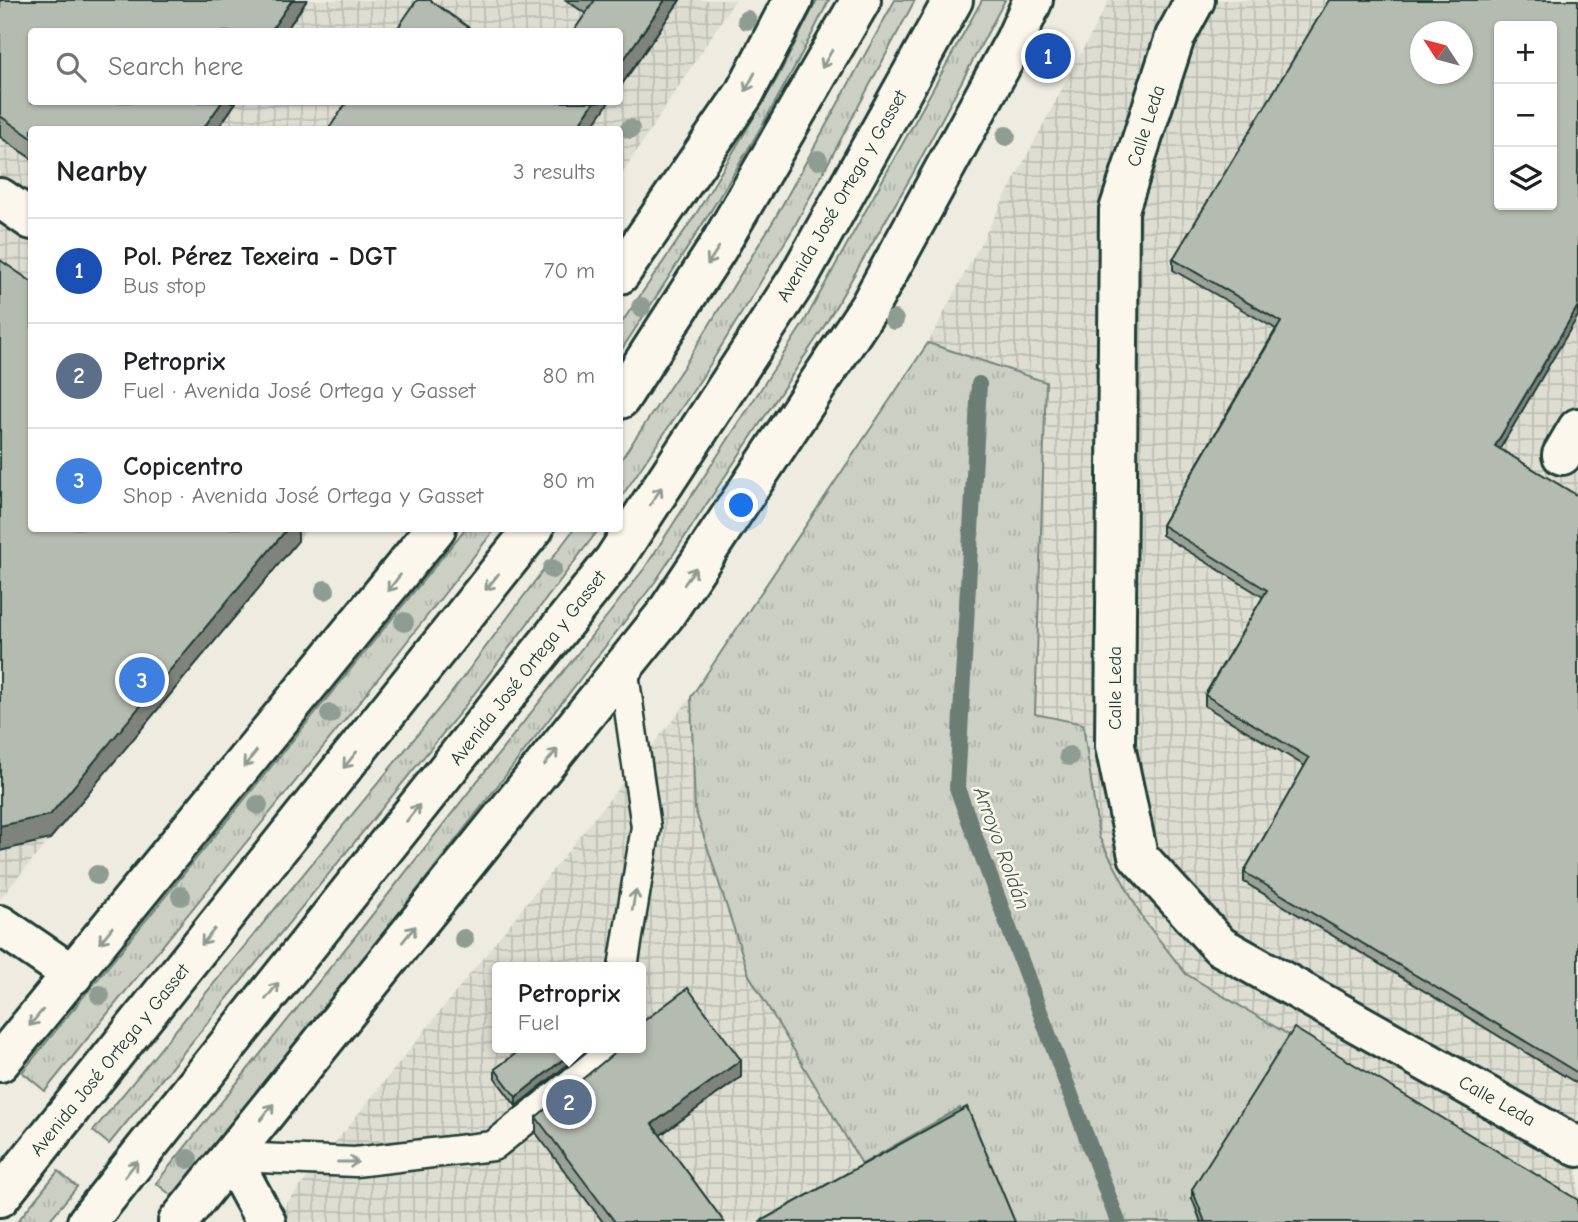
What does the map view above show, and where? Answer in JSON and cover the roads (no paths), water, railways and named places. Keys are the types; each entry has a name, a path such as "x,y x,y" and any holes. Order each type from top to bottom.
{"street":[{"path":"623,270 744,94 793,0"},
{"path":"623,393 718,249 861,0"},
{"name":"Avenida José Ortega y Gasset","path":"87,1222 614,560 797,280 953,0"},
{"path":"178,1222 665,615 869,306 1016,40 1033,0"},
{"name":"Calle Leda","path":"1195,0 1175,37 1119,210 1115,746 1138,856 1220,946 1578,1147"},
{"path":"0,198 28,217"},
{"path":"0,1062 433,532"},
{"name":"Avenida José Ortega y Gasset","path":"0,1197 531,532"},
{"path":"0,925 73,975"},
{"path":"231,1157 266,1222"}],"lane":[{"path":"623,667 646,827 623,962"},
{"path":"231,1157 355,1162 494,1146 608,1053"}],"waterway":[{"name":"Arroyo Roldán","path":"979,384 957,788 1118,1222"}],"place":[{"name":"Pol. Pérez Texeira - DGT","path":"1048,56"},
{"name":"Copicentro","path":"142,680"},
{"name":"Petroprix","path":"569,1102"}]}
